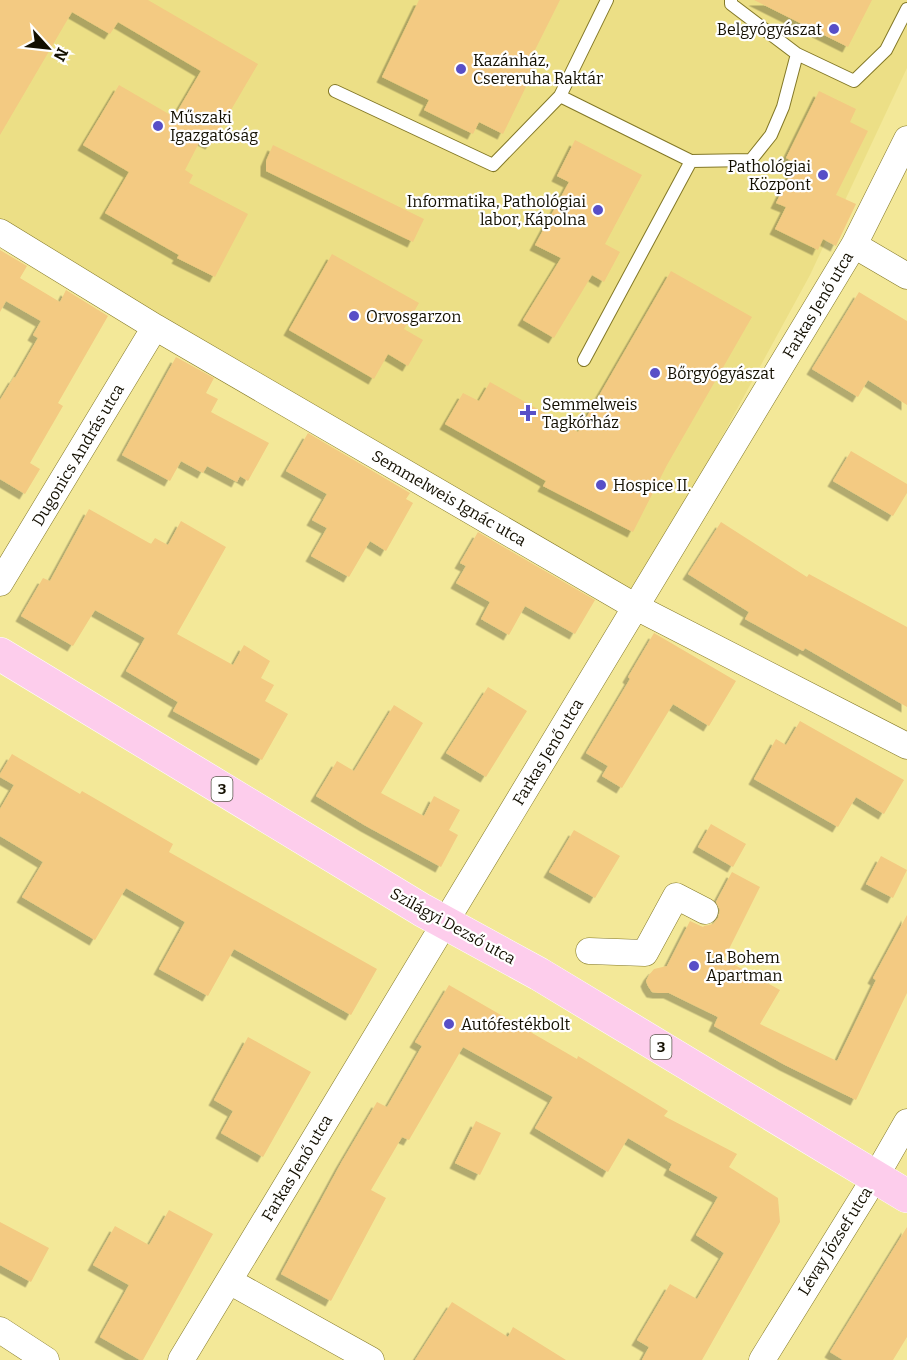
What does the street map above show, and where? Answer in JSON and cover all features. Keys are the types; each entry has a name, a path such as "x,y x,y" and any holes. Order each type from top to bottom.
{"main road":[{"name":"Szilágyi Dezső utca","path":"0,654 422,910 539,974 907,1196"}],"street":[{"name":"Farkas Jenő utca","path":"182,1360 854,245 907,139"},
{"name":"Semmelweis Ignác utca","path":"0,232 155,327 636,607 907,746"},
{"path":"854,245 907,276"},
{"name":"Dugonics András utca","path":"0,583 155,327"},
{"path":"589,951 645,953 676,896 705,911"},
{"path":"627,952 650,962"},
{"name":"Lévay József utca","path":"762,1360 907,1122"},
{"path":"229,1281 371,1360"},
{"path":"0,1330 46,1360"}],"lane":[{"path":"335,91 493,165 560,96 607,0"},
{"path":"731,0 731,4 797,54 854,81 886,50 907,9"},
{"path":"560,96 691,161 751,160 771,135 783,107 797,54"},
{"path":"584,360 691,161"}],"shaded area":[{"name":"Semmelweis Tagkórház","path":"0,0 907,0 907,68 810,275 659,552 629,595 0,220"}],"building":[{"name":"Műszaki Igazgatóság","path":"0,0 148,0 258,64 211,144 201,139 185,170 193,175 189,183 248,214 215,277 177,258 179,255 105,213 129,172 83,145 119,85 174,117 201,71 118,22 110,34 72,12 0,135"},
{"name":"Kazánház, Csereruha Raktár","path":"419,0 560,0 532,56 539,60 503,134 479,122 473,134 424,110 429,100 382,77"},
{"name":"Belgyógyászat","path":"754,0 872,0 848,47"},
{"name":"Pathológiai Központ","path":"819,91 856,109 850,122 868,131 836,195 856,204 836,246 823,239 818,250 775,229 786,207 776,203 796,163 786,158"},
{"name":"Informatika, Pathológiai labor, Kápolna","path":"575,140 642,175 605,244 620,252 604,282 592,275 554,338 523,320 561,258 535,245 569,182 557,176"},
{"path":"273,145 424,219 413,242 266,171 266,161"},
{"path":"0,250 27,266 20,278 60,302 66,290 108,316 58,403 63,406 30,463 40,469 25,494 0,479 0,400 38,338 33,335 41,321 6,301 0,312"},
{"name":"Orvosgarzon","path":"332,254 419,303 404,329 423,340 408,366 388,354 374,379 289,330"},
{"path":"671,271 752,317 667,465 633,532 543,486 546,481 445,424 463,393 479,401 490,382 578,432"},
{"path":"859,292 907,321 907,405 868,380 858,397 812,369"},
{"path":"176,357 214,378 206,393 218,399 211,412 269,443 248,481 240,476 237,482 207,466 203,473 181,461 170,481 122,455"},
{"path":"308,433 410,493 406,499 413,503 386,551 370,541 349,577 311,556 327,528 312,520 327,494 286,471"},
{"path":"851,451 907,484 907,493 893,516 833,481"},
{"path":"89,509 151,544 155,538 168,545 181,521 226,547 177,634 233,665 244,645 270,661 261,678 274,685 265,701 288,714 262,760 173,711 178,702 126,671 145,638 95,610 73,646 21,616 43,578 50,581"},
{"path":"721,522 807,577 809,574 907,627 907,707 805,648 803,651 745,619 749,612 688,574"},
{"path":"478,532 595,600 575,634 525,606 509,635 481,619 490,602 456,583 466,566 460,563"},
{"path":"654,633 736,681 709,726 673,704 622,788 602,776 608,766 586,753"},
{"path":"488,687 527,711 486,777 446,753"},
{"path":"394,705 423,723 381,793 424,816 434,796 460,810 449,830 458,835 441,867 316,796 337,761 354,771"},
{"path":"800,721 904,780 884,814 856,797 838,827 754,779 776,739 786,745"},
{"path":"12,754 80,794 82,791 173,844 169,852 377,969 351,1015 234,949 208,996 159,969 185,922 126,888 95,940 22,897 43,862 0,836 0,809 14,785 0,777 0,774"},
{"path":"711,824 746,844 733,867 698,847"},
{"path":"574,830 620,856 595,898 549,872"},
{"path":"881,856 907,870 893,898 866,884"},
{"path":"732,872 760,887 724,959 780,990 760,1024 837,1061 876,980 873,978 907,915 907,993 856,1100 714,1026 718,1017 669,993 652,992 648,986 646,981 649,975 654,969 667,966 690,921 703,927 713,924 718,918 720,910 716,902"},
{"path":"449,985 577,1059 578,1056 668,1111 664,1116 737,1154 729,1167 778,1198 780,1222 702,1360 642,1360 649,1347 637,1340 670,1284 697,1299 724,1253 696,1235 718,1197 669,1170 672,1164 628,1138 608,1172 535,1128 553,1097 463,1047 409,1140 402,1137 371,1190 386,1198 331,1301 281,1274 377,1102 387,1107 422,1046 415,1042"},
{"path":"248,1037 311,1072 263,1157 221,1133 233,1111 214,1100"},
{"path":"476,1121 501,1133 480,1175 455,1163"},
{"path":"169,1210 213,1234 143,1360 140,1360 100,1337 129,1285 93,1265 115,1226 149,1245"},
{"path":"0,1222 49,1248 31,1282 0,1265"},
{"path":"907,1227 907,1337 893,1360 843,1360 830,1352"},
{"path":"452,1302 508,1337 513,1327 566,1360 415,1360"}],"place":[{"name":"Belgyógyászat","path":"834,29"},
{"name":"Kazánház, Csereruha Raktár","path":"461,69"},
{"name":"Műszaki Igazgatóság","path":"158,126"},
{"name":"Pathológiai Központ","path":"823,175"},
{"name":"Informatika, Pathológiai labor, Kápolna","path":"598,210"},
{"name":"Orvosgarzon","path":"354,316"},
{"name":"Bőrgyógyászat","path":"655,373"},
{"name":"Semmelweis Tagkórház","path":"528,413"},
{"name":"Hospice II.","path":"601,485"},
{"name":"La Bohem Apartman","path":"694,966"},
{"name":"Autófestékbolt","path":"449,1024"}]}
